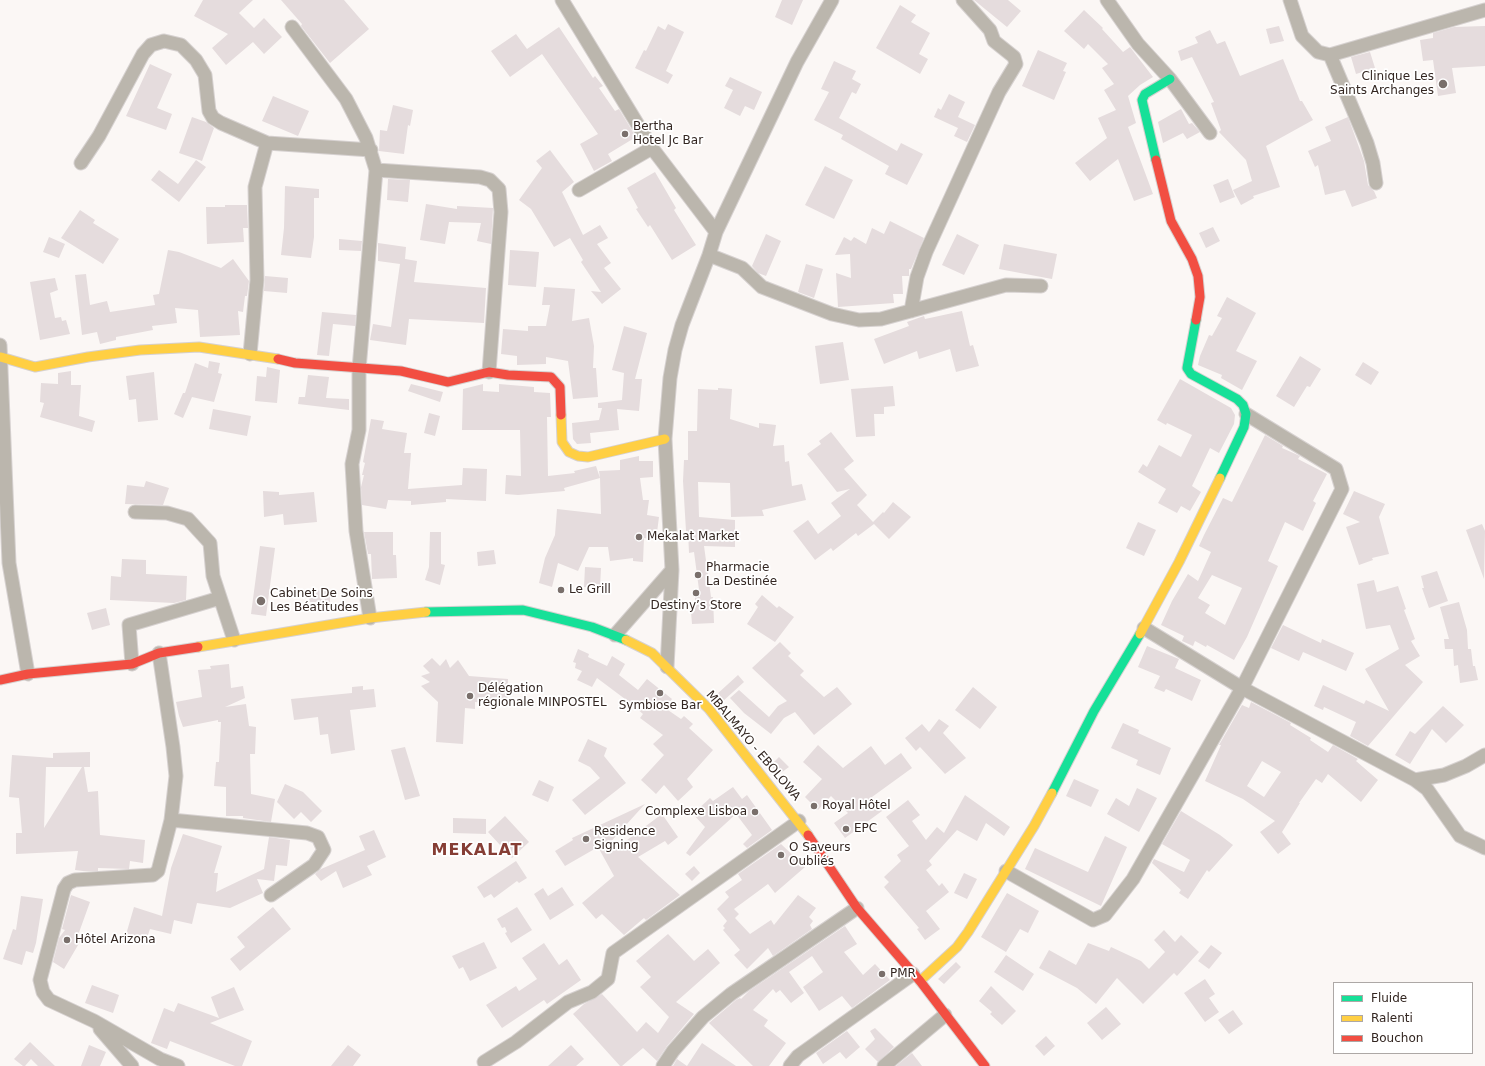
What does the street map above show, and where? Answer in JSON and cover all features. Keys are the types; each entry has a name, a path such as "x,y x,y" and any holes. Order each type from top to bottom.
{"main road":[{"path":"916,978 953,951 968,932 1006,871 1057,784 1104,692 1144,628 1179,562 1244,427 1246,414 1243,405 1237,399 1191,374 1187,368 1200,297 1198,276 1192,259 1169,214 1158,173 1142,100 1145,94 1170,79"},
{"path":"1,351 35,367 88,357 140,350 198,347 250,354 295,363 401,371 448,382 489,372 508,375 552,377 557,381 560,387 562,442 569,452 578,456 588,457 665,438"},
{"name":"MBALMAYO - EBOLOWA","path":"0,680 28,674 132,664 159,653 370,618 434,610 523,610 592,627 615,635 652,653 709,709 799,821 857,908 916,978 985,1066"}],"street":[{"path":"562,0 652,148 716,232"},
{"path":"667,667 672,570 665,438 670,378 675,350 682,325 710,255 716,232 797,62 832,0"},
{"path":"911,311 917,277 926,252 999,92 1016,64 1014,57 994,41 990,30 963,0"},
{"path":"1107,0 1138,44 1170,79 1210,133"},
{"path":"1290,0 1302,36 1318,52 1330,54 1485,10"},
{"path":"292,27 346,99 366,138 376,170 360,369 360,430 352,464 356,531 370,618"},
{"path":"81,163 99,136 143,54 151,45 164,41 181,45 196,60 205,75 209,111 213,118 267,143 371,150"},
{"path":"1330,54 1367,143 1373,163 1376,183"},
{"path":"250,354 257,280 255,187 267,143"},
{"path":"579,190 652,148"},
{"path":"376,170 480,177 490,180 499,189 501,212 489,372"},
{"path":"710,255 742,268 762,287 844,318 881,320 1006,285 1041,286"},
{"path":"1,351 9,563 28,674"},
{"path":"1006,871 1092,920 1105,915 1132,879 1242,688 1342,489 1336,469 1246,414"},
{"path":"135,512 167,513 188,519 210,543 213,576 234,640"},
{"path":"615,635 672,570"},
{"path":"132,664 129,625 220,598"},
{"path":"1144,628 1242,688 1415,780 1427,789 1460,836 1485,848"},
{"path":"159,653 176,776 171,820 158,871 153,875 75,880 68,883 64,889 40,980 43,992 49,1000 94,1021 153,1056 178,1066"},
{"path":"1415,780 1444,775 1466,766 1485,754"},
{"path":"171,820 307,833 318,838 324,850 314,865 271,894"},
{"path":"484,1062 516,1042 568,1002 592,992 608,979 613,953 799,821"},
{"path":"663,1066 673,1051 703,1018 731,994 857,908"},
{"path":"790,1066 798,1056 916,978"},
{"path":"884,1066 945,1015"},
{"path":"94,1021 132,1066"}],"building":[{"path":"203,0 253,0 239,13 254,28 264,18 282,37 264,54 253,42 226,65 212,48 228,34 194,16"},
{"path":"281,0 344,0 369,29 330,63 301,26 302,24"},
{"path":"782,0 803,0 792,25 775,17"},
{"path":"974,0 1008,0 1021,11 1007,27"},
{"path":"900,5 916,15 911,22 930,33 919,54 928,59 920,74 876,48"},
{"path":"1084,10 1103,28 1102,29 1123,52 1130,47 1153,77 1140,85 1128,96 1136,123 1128,127 1153,194 1134,201 1118,159 1090,181 1075,163 1107,138 1098,118 1116,110 1104,90 1114,84 1102,68 1108,64 1088,44 1084,49 1064,31"},
{"path":"668,24 684,32 666,71 673,75 668,84 635,68 644,50 646,51 658,26 665,30"},
{"path":"1279,26 1284,41 1270,44 1266,29"},
{"path":"1485,26 1485,66 1452,68 1456,93 1438,96 1433,60 1423,61 1420,40 1433,38 1433,33 1454,27"},
{"path":"559,27 593,78 595,76 603,86 599,88 615,111 619,109 636,137 608,154 612,161 594,171 580,144 598,134 542,54 510,77 491,51 516,34 527,49"},
{"path":"1210,30 1217,44 1225,41 1240,76 1283,59 1300,101 1302,101 1313,120 1266,146 1280,187 1253,196 1254,198 1241,205 1233,190 1252,181 1246,160 1219,132 1221,130 1211,103 1214,102 1192,57 1181,61 1178,51 1198,43 1195,37"},
{"path":"1038,50 1067,63 1063,71 1066,72 1054,100 1022,86"},
{"path":"1370,52 1375,68 1356,74 1351,57"},
{"path":"834,61 856,71 852,79 861,84 856,94 852,92 839,118 897,151 901,143 923,154 907,185 885,174 889,166 841,139 843,135 814,120 829,92 821,89"},
{"path":"150,64 172,74 157,108 172,114 166,130 126,116"},
{"path":"730,77 762,92 754,110 745,106 740,116 724,108 733,90 725,86"},
{"path":"949,94 965,102 958,117 975,125 967,142 954,136 958,128 934,117 938,108 941,110"},
{"path":"273,96 309,111 298,136 262,121"},
{"path":"393,105 413,110 410,126 408,125 404,154 379,151 380,130 387,131"},
{"path":"1181,109 1189,124 1192,123 1200,132 1187,139 1183,133 1163,143 1158,122"},
{"path":"192,117 206,122 214,128 202,161 179,153"},
{"path":"1348,117 1364,161 1368,185 1374,191 1377,198 1352,207 1345,190 1325,195 1318,165 1315,167 1308,151 1331,141 1325,127"},
{"path":"550,150 574,182 562,192 583,235 600,225 608,238 597,244 611,263 604,268 621,289 602,304 591,291 601,292 581,262 583,260 570,238 554,247 531,209 519,200 542,168 536,161"},
{"path":"196,160 206,167 179,202 151,180 159,170 178,184"},
{"path":"825,166 853,180 834,219 805,205"},
{"path":"655,172 676,208 674,210 696,245 672,260 650,225 648,227 636,209 638,208 627,188"},
{"path":"388,179 410,180 408,202 387,200"},
{"path":"1228,179 1235,197 1220,203 1213,185"},
{"path":"285,186 319,189 319,198 314,198 314,237 311,258 281,255 284,228"},
{"path":"426,204 457,209 457,206 493,208 491,244 477,241 481,223 449,222 445,244 420,240"},
{"path":"225,205 247,205 248,228 243,228 244,242 207,244 206,207 225,207"},
{"path":"80,210 95,220 93,223 119,239 103,264 61,238"},
{"path":"890,221 924,238 911,269 909,269 909,276 902,276 903,294 893,294 894,303 838,307 836,273 851,278 850,254 835,255 844,237 851,241 854,237 866,244 872,228 884,234"},
{"path":"1213,227 1220,241 1206,248 1199,233"},
{"path":"766,234 781,241 766,276 758,273 752,266"},
{"path":"957,234 979,245 964,275 942,265"},
{"path":"49,237 65,244 59,258 43,252"},
{"path":"339,239 362,241 361,251 339,250"},
{"path":"378,243 406,247 405,259 417,261 414,282 486,288 484,323 409,319 406,345 370,340 373,324 391,327 400,264 378,261"},
{"path":"1004,244 1057,254 1052,279 999,269"},
{"path":"168,250 179,252 221,268 233,259 249,281 243,312 238,311 240,335 200,337 198,310 175,308 177,323 152,326 153,330 116,337 116,340 100,344 97,332 82,335 75,275 86,274 90,305 107,301 110,312 155,305 153,295 159,294"},
{"path":"510,250 539,252 536,287 508,285"},
{"path":"806,264 823,269 814,298 798,292"},
{"path":"265,276 288,278 287,293 264,291"},
{"path":"55,278 58,290 50,293 55,318 61,317 62,321 66,320 70,334 40,340 30,282"},
{"path":"544,287 575,289 572,321 589,318 594,346 593,368 596,368 598,397 573,399 568,361 546,357 546,364 517,365 517,356 501,354 503,329 528,331 528,326 546,326 550,305 542,305"},
{"path":"1227,297 1256,313 1236,351 1257,361 1242,390 1221,378 1222,375 1198,365 1200,356 1209,335 1212,336 1222,318 1217,316"},
{"path":"962,311 970,346 973,345 979,366 956,372 950,349 919,359 917,351 884,364 874,339 909,326 907,322 924,316 925,319"},
{"path":"322,312 356,315 355,326 333,324 329,356 317,355"},
{"path":"624,326 647,333 635,379 642,379 639,411 617,409 619,430 590,433 591,443 577,444 573,439 572,423 599,420 602,408 598,408 598,403 622,400 624,373 612,370"},
{"path":"843,342 849,380 820,384 815,346"},
{"path":"1300,356 1321,369 1310,387 1307,386 1294,407 1276,396"},
{"path":"209,361 220,363 218,373 222,374 214,402 192,397 183,418 174,414 183,393 185,393 195,363 208,368"},
{"path":"1363,362 1379,372 1371,385 1355,375"},
{"path":"267,367 280,370 277,403 255,401 257,376 266,377"},
{"path":"71,371 71,385 81,385 79,416 95,421 92,432 40,417 44,403 40,402 41,383 58,384 58,373"},
{"path":"154,372 158,420 138,422 136,399 129,400 126,376"},
{"path":"308,375 329,377 326,398 349,399 349,410 298,404 299,397 305,397"},
{"path":"1180,379 1231,408 1235,415 1234,424 1219,453 1210,448 1192,486 1201,492 1190,511 1181,506 1177,513 1158,503 1166,489 1138,472 1143,464 1147,467 1159,445 1181,457 1192,435 1157,420"},
{"path":"411,384 443,392 440,402 408,391"},
{"path":"483,384 483,391 499,392 499,384 534,387 534,392 550,393 551,417 547,417 548,476 575,473 574,471 596,466 600,478 564,488 565,491 518,495 505,494 506,475 521,476 520,430 462,430 463,389"},
{"path":"893,386 895,406 884,407 884,414 874,414 875,436 856,437 851,389"},
{"path":"718,388 732,389 730,419 759,428 759,423 776,425 773,446 784,445 785,462 789,461 792,486 802,484 806,500 762,510 764,516 731,517 730,483 698,482 699,517 735,520 735,547 704,546 711,597 713,597 714,623 692,624 691,612 695,611 695,597 700,597 694,552 689,553 688,531 686,531 683,481 684,460 688,460 688,431 697,431 698,389 718,390"},
{"path":"213,409 251,416 247,436 209,429"},
{"path":"429,413 440,416 435,436 424,433"},
{"path":"371,419 384,421 382,429 407,433 404,453 411,453 408,489 462,485 463,468 487,469 486,501 446,499 446,502 411,505 411,501 388,500 386,509 362,505 361,487 365,463 363,462"},
{"path":"831,432 854,461 844,469 867,495 857,505 873,522 883,512 884,513 893,502 911,517 889,539 874,524 858,536 856,533 833,551 831,548 815,560 793,531 808,520 818,534 841,516 831,503 850,489 837,492 807,454 821,444 819,441"},
{"path":"1265,435 1283,446 1282,448 1300,456 1298,459 1327,474 1313,501 1316,503 1303,531 1285,522 1268,561 1278,566 1247,637 1234,660 1207,645 1206,647 1195,641 1193,646 1182,641 1184,636 1161,625 1172,601 1188,574 1198,581 1211,552 1199,546 1223,498 1232,502","holes":["1212,575 1242,588 1225,625 1205,613 1210,605 1198,598"]},
{"path":"639,456 639,461 653,461 653,477 640,478 643,500 649,500 647,515 659,517 656,540 644,538 643,562 633,561 633,558 610,561 608,547 589,547 578,571 558,563 552,587 539,583 545,558 555,535 557,509 601,514 599,471 620,470 620,460"},
{"path":"146,481 169,488 163,505 125,504 127,485 144,487"},
{"path":"263,491 279,492 279,495 314,492 317,522 284,525 283,514 264,517"},
{"path":"1354,491 1385,504 1379,517 1389,554 1372,558 1373,560 1359,565 1346,527 1360,522 1343,514"},
{"path":"1138,522 1156,530 1144,556 1126,548"},
{"path":"1482,524 1485,531 1484,579 1466,530"},
{"path":"364,532 393,532 393,555 396,555 397,578 372,579 371,554 368,554"},
{"path":"430,532 441,532 441,564 445,565 440,585 425,580 429,567"},
{"path":"260,546 275,548 266,616 251,614"},
{"path":"494,550 496,564 478,566 477,552"},
{"path":"122,559 146,560 146,574 187,576 186,600 174,603 110,600 111,576 121,577"},
{"path":"585,567 601,568 600,588 584,587"},
{"path":"1437,571 1448,601 1429,608 1422,588 1424,588 1421,576"},
{"path":"1374,580 1377,592 1398,586 1406,609 1404,610 1415,639 1411,641 1420,656 1405,665 1423,682 1368,746 1350,736 1356,722 1324,707 1323,710 1314,706 1323,685 1364,704 1366,700 1389,711 1365,669 1399,649 1390,625 1366,629 1357,584"},
{"path":"309,590 330,591 330,602 309,602"},
{"path":"762,595 777,608 779,606 794,617 775,642 747,624 758,607 755,604"},
{"path":"1459,602 1467,630 1468,649 1471,649 1473,666 1475,666 1478,680 1460,683 1458,665 1454,666 1453,649 1445,649 1444,639 1449,639 1440,607"},
{"path":"106,608 110,625 92,630 87,613"},
{"path":"1283,625 1321,643 1322,639 1354,653 1346,671 1303,652 1299,661 1271,648"},
{"path":"780,642 791,653 788,656 804,671 800,675 824,697 837,687 852,704 814,735 795,712 784,718 771,734 744,713 730,698 739,690 769,717 778,706 787,701 752,668"},
{"path":"1147,646 1179,659 1175,668 1201,680 1192,701 1166,689 1164,692 1154,688 1160,676 1138,667"},
{"path":"578,649 589,654 588,657 607,666 612,656 625,664 619,675 638,690 647,679 672,699 665,708 681,719 684,716 693,724 689,728 713,750 687,779 693,787 678,801 664,785 656,794 641,780 664,755 653,744 663,735 640,718 643,714 597,678 592,687 577,680 582,671 575,668 576,663 573,662"},
{"name":"Délégation régionale MINPOSTEL","path":"432,658 440,666 446,659 450,668 458,660 469,676 508,679 507,704 475,702 475,709 465,708 463,744 436,742 438,702 421,686 430,682 421,676 430,673 423,666"},
{"path":"229,664 231,688 243,686 245,698 225,707 246,704 249,726 256,727 255,754 250,754 251,794 275,799 271,822 243,818 243,816 226,816 226,787 214,786 216,762 219,762 221,722 218,722 218,720 183,727 179,716 176,702 202,697 198,670 211,669 210,666"},
{"path":"738,675 744,682 722,702 716,695"},
{"path":"363,686 363,690 374,689 376,707 350,710 355,750 331,754 328,734 320,735 318,717 294,720 291,699 352,693 352,687"},
{"path":"973,687 997,707 980,729 955,710"},
{"path":"1251,702 1291,723 1290,725 1311,738 1310,740 1328,752 1333,745 1358,759 1356,761 1378,780 1361,802 1328,774 1322,783 1316,779 1299,803 1282,832 1291,844 1278,854 1260,832 1275,821 1243,799 1205,781 1221,745 1219,745 1242,705 1249,708","holes":["1262,761 1281,772 1264,797 1247,786"]},
{"path":"1443,706 1464,725 1446,743 1432,729 1410,764 1395,755 1410,731 1415,734"},
{"path":"939,719 949,726 943,733 966,758 945,774 920,747 916,751 905,738 922,724 929,732"},
{"path":"1123,723 1139,730 1138,733 1171,748 1160,775 1136,765 1138,760 1111,748"},
{"path":"588,739 607,748 604,756 626,783 585,815 572,800 600,778 590,767 578,761"},
{"path":"818,745 843,768 871,746 885,765 901,753 912,768 872,797 882,811 845,838 834,823 848,813 831,796 818,810 805,797 822,779 803,762"},
{"path":"405,747 420,796 405,800 391,750"},
{"path":"90,752 90,767 84,767 88,792 98,791 100,835 145,840 143,863 130,861 129,869 98,868 98,871 83,871 75,870 78,851 16,854 16,833 22,833 19,798 9,797 12,755 53,758 53,753","holes":["46,767 82,767 44,828"]},
{"path":"779,757 789,767 778,775 771,765"},
{"path":"1074,779 1099,790 1091,807 1066,796"},
{"path":"539,780 554,787 548,802 532,795"},
{"path":"285,784 303,792 322,811 311,822 301,812 294,819 277,802"},
{"path":"733,787 742,799 747,795 772,830 747,848 743,844 752,835 736,814 690,856 686,853 705,827 693,814 710,798 713,801"},
{"path":"1137,788 1157,798 1139,832 1107,814 1116,798 1129,806"},
{"path":"965,795 1010,827 1004,836 986,823 977,841 957,830 929,861 932,865 926,870 939,886 942,883 949,892 926,911 940,929 925,940 917,929 919,928 884,887 889,882 884,877 901,861 897,855 909,846 886,817 908,800 920,815 912,821 926,840 937,827 944,833"},
{"path":"645,804 606,847 611,852 662,814 678,837 668,845 665,841 638,857 680,895 646,920 644,918 624,935 602,914 596,919 582,903 614,876 598,847 565,866 555,851 573,840 572,838"},
{"path":"1181,811 1220,835 1233,845 1209,872 1207,870 1188,899 1179,893 1181,890 1152,863 1154,859 1184,872 1190,860 1162,844"},
{"path":"505,816 529,842 512,858 488,832"},
{"path":"453,818 486,819 486,834 453,833"},
{"path":"374,830 386,857 367,866 372,875 343,888 336,871 321,881 315,874 321,869 365,850 359,836"},
{"path":"183,834 222,846 214,873 218,873 216,892 264,869 269,837 290,840 287,866 276,865 274,881 257,879 263,893 230,908 197,903 192,924 174,920 171,934 150,929 145,944 125,938 134,907 162,916 171,868"},
{"path":"1105,836 1127,847 1101,906 1025,869 1035,848 1088,872"},
{"path":"781,844 805,867 775,893 768,884 734,909 739,914 735,918 750,934 771,920 774,925 798,895 816,908 809,917 813,921 810,925 812,929 773,956 768,948 747,969 734,955 740,950 723,930 725,928 723,926 727,921 717,909 729,897 725,892 742,880 738,874"},
{"path":"516,861 527,878 519,883 517,881 494,898 491,894 484,898 477,887"},
{"path":"694,866 700,873 692,881 685,874"},
{"path":"964,873 977,879 967,899 954,893"},
{"path":"562,887 574,905 550,920 534,894 543,888 548,896"},
{"path":"1007,893 1039,911 1028,933 1020,929 1006,952 981,937"},
{"path":"71,895 90,902 77,938 81,940 64,969 53,962 59,938 65,930 62,929"},
{"path":"21,896 43,899 33,953 26,951 22,965 3,959 13,929 16,930"},
{"path":"273,907 291,929 240,971 230,959 245,947 237,937"},
{"path":"517,907 532,930 511,943 505,933 507,932 505,927 502,928 497,919"},
{"path":"845,926 857,944 844,952 863,975 875,964 890,980 852,1008 842,996 819,1011 803,987 823,972 812,956 789,972 804,993 791,1003 780,990 776,993 773,989 753,1010 768,1020 764,1026 786,1043 769,1066 753,1066 709,1023 736,1000 741,999 749,991"},
{"path":"1164,930 1175,942 1181,935 1199,952 1177,976 1174,973 1143,1004 1117,978 1096,1004 1077,988 1039,968 1049,950 1076,965 1088,943 1109,951 1111,947 1141,961 1149,969 1165,952 1154,940"},
{"path":"668,934 694,961 708,949 720,963 676,1002 694,1014 667,1046 657,1061 643,1048 622,1066 620,1066 573,1014 584,1004 602,994 637,1032 646,1022 658,1033 669,1017 640,987 651,977 636,961"},
{"path":"484,942 497,968 470,981 463,967 459,969 452,956"},
{"path":"544,943 559,965 567,959 581,980 547,1004 544,1000 502,1028 486,1005 516,986 519,991 537,979 522,958"},
{"path":"1211,945 1222,953 1209,969 1198,961"},
{"path":"1006,955 1034,974 1023,991 994,972"},
{"path":"956,962 961,967 944,984 938,979"},
{"path":"1205,979 1215,994 1209,998 1219,1012 1205,1022 1184,993"},
{"path":"92,985 119,995 113,1013 85,1003"},
{"path":"991,986 1016,1011 1002,1025 990,1014 992,1012 979,1001"},
{"path":"234,987 244,1010 210,1023 252,1041 242,1066 235,1066 170,1041 167,1049 151,1043 164,1008 174,1012 178,1003 219,1018 211,997"},
{"path":"1106,1007 1121,1024 1102,1040 1087,1023"},
{"path":"1233,1010 1243,1024 1229,1034 1218,1020"},
{"path":"875,1028 894,1047 878,1062 865,1049 875,1039 870,1031"},
{"path":"847,1031 860,1047 846,1059 840,1052 823,1064 816,1053"},
{"path":"1046,1036 1055,1046 1044,1056 1035,1046"},
{"path":"30,1042 55,1066 38,1066 31,1059 25,1066 23,1066 14,1059"},
{"path":"702,1043 736,1066 687,1066"},
{"path":"89,1045 106,1052 100,1066 81,1066"},
{"path":"348,1045 361,1055 353,1066 331,1066"},
{"path":"571,1045 584,1059 576,1066 548,1066"},
{"path":"912,1053 922,1066 896,1066"},
{"path":"677,1059 687,1066 673,1066"}],"traffic: fast":[{"path":"1156,160 1142,100 1145,94 1170,79"},
{"path":"1196,320 1187,368 1191,374 1237,399 1243,405 1246,414 1244,427 1220,478"},
{"path":"426,612 523,610 592,627 626,640"},
{"path":"1052,793 1094,711 1140,634"}],"traffic: slow":[{"path":"1,357 35,367 88,357 140,350 199,347 278,359"},
{"path":"561,415 562,442 569,452 578,456 588,457 665,439"},
{"path":"1140,634 1179,562 1220,478"},
{"path":"198,647 370,618 426,612"},
{"path":"626,640 652,653 709,709 808,835"},
{"path":"920,981 957,947 968,932 1034,826 1052,793"}],"traffic: jam":[{"path":"1156,160 1171,221 1192,259 1198,276 1200,297 1196,320"},
{"path":"278,359 295,363 401,371 448,382 489,372 508,375 551,377 560,387 561,415"},
{"path":"0,680 28,674 132,664 159,653 198,647"},
{"path":"808,835 857,908 920,981 985,1066"}],"place":[{"name":"Clinique Les Saints Archanges","path":"1443,84"},
{"name":"Bertha Hotel Jc Bar","path":"625,134"},
{"name":"Mekalat Market","path":"639,537"},
{"name":"Pharmacie La Destinée","path":"698,575"},
{"name":"Le Grill","path":"561,590"},
{"name":"Destiny’s Store","path":"696,593"},
{"name":"Cabinet De Soins Les Béatitudes","path":"261,601"},
{"name":"Symbiose Bar","path":"660,693"},
{"name":"Délégation régionale MINPOSTEL","path":"470,696"},
{"name":"Royal Hôtel","path":"814,806"},
{"name":"Complexe Lisboa","path":"755,812"},
{"name":"EPC","path":"846,829"},
{"name":"Residence Signing","path":"586,839"},
{"name":"O Saveurs Oubliés","path":"781,855"},
{"name":"Hôtel Arizona","path":"67,940"},
{"name":"PMR","path":"882,974"}],"district":[{"name":"MEKALAT","path":"477,851"}]}
